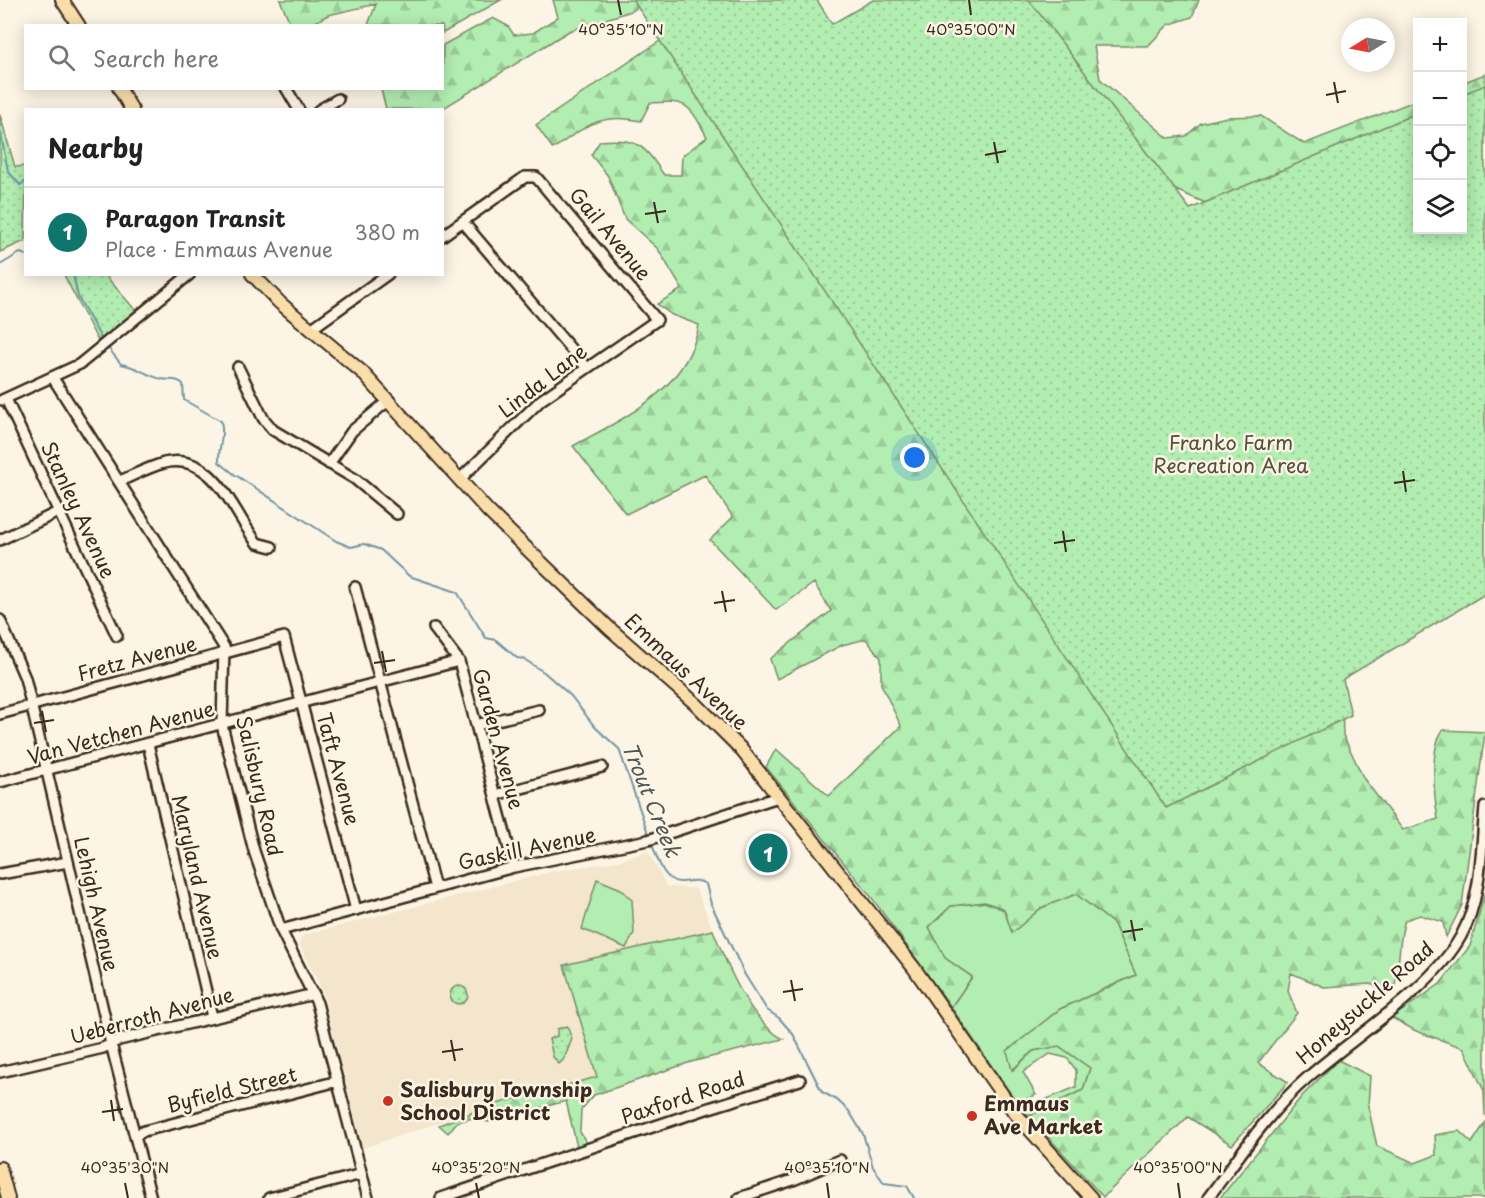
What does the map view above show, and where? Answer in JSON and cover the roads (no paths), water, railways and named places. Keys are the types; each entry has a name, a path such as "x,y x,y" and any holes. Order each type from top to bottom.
{"main road":[{"path":"62,0 78,24"},
{"path":"119,90 131,108"},
{"name":"Emmaus Avenue","path":"254,276 280,303 362,372 460,479 559,581 708,716 740,748 914,968 1015,1113 1091,1198"},
{"path":"0,1172 8,1198"}],"street":[{"path":"287,90 298,108"},
{"path":"322,108 338,99"},
{"name":"Gail Avenue","path":"463,222 525,177 532,176 540,179 657,320"},
{"path":"444,235 463,222 587,368"},
{"path":"3,400 80,364 188,276"},
{"path":"311,329 385,276"},
{"name":"Linda Lane","path":"460,479 532,408 657,320"},
{"path":"238,367 269,426 282,437 355,479 397,514"},
{"name":"Salisbury Road","path":"53,378 224,646 222,725 254,851 281,930 314,994 368,1198"},
{"name":"Stanley Avenue","path":"3,400 60,511 117,636"},
{"path":"329,464 352,431 389,400"},
{"path":"120,482 165,463 195,466 217,482 257,543 272,547"},
{"path":"0,540 60,511"},
{"path":"355,587 435,888"},
{"name":"Lehigh Avenue","path":"0,620 19,660 111,1044 151,1198"},
{"name":"Garden Avenue","path":"434,628 459,661 514,867"},
{"name":"Fretz Avenue","path":"0,714 284,637"},
{"name":"Taft Avenue","path":"284,637 356,910"},
{"name":"Van Vetchen Avenue","path":"0,782 459,661"},
{"path":"476,725 539,710"},
{"name":"Maryland Avenue","path":"148,744 212,1017"},
{"path":"495,795 602,767"},
{"name":"Gaskill Avenue","path":"281,930 514,867 651,839 778,797"},
{"name":"Honeysuckle Road","path":"1209,1198 1261,1127 1289,1096 1312,1073 1406,996 1441,963 1455,945 1474,903 1485,807"},
{"path":"0,874 68,862"},
{"name":"Ueberroth Avenue","path":"0,1072 111,1044 118,1040 314,994"},
{"name":"Paxford Road","path":"441,1198 706,1109 800,1080"},
{"name":"Byfield Street","path":"135,1136 144,1131 338,1081"},
{"path":"739,1198 793,1180 840,1160"},
{"path":"269,1198 362,1174"}],"waterway":[{"name":"Trout Creek","path":"0,130 8,171 20,185 24,182"},
{"path":"0,265 20,253 24,254"},
{"name":"Trout Creek","path":"73,276 78,297 102,340"},
{"name":"Trout Creek","path":"106,345 121,364 161,379 181,382 184,400 221,421 219,462 234,474 336,541 351,547 364,544 381,550 409,576 457,592 486,638 496,640 517,658 524,659 545,673 571,696 595,727 619,749 649,836"},
{"name":"Trout Creek","path":"651,842 665,874 670,879 706,884 711,904 745,975 767,1010 779,1018 793,1034 822,1092 837,1100 849,1111 863,1134 873,1167 884,1183 907,1186 914,1198"}],"place":[{"name":"Paragon Transit","path":"768,853"},
{"name":"Salisbury Township School District","path":"388,1101"},
{"name":"Emmaus Ave Market","path":"972,1116"}],"park label":[{"name":"Franko Farm Recreation Area","path":"1231,454"}]}
